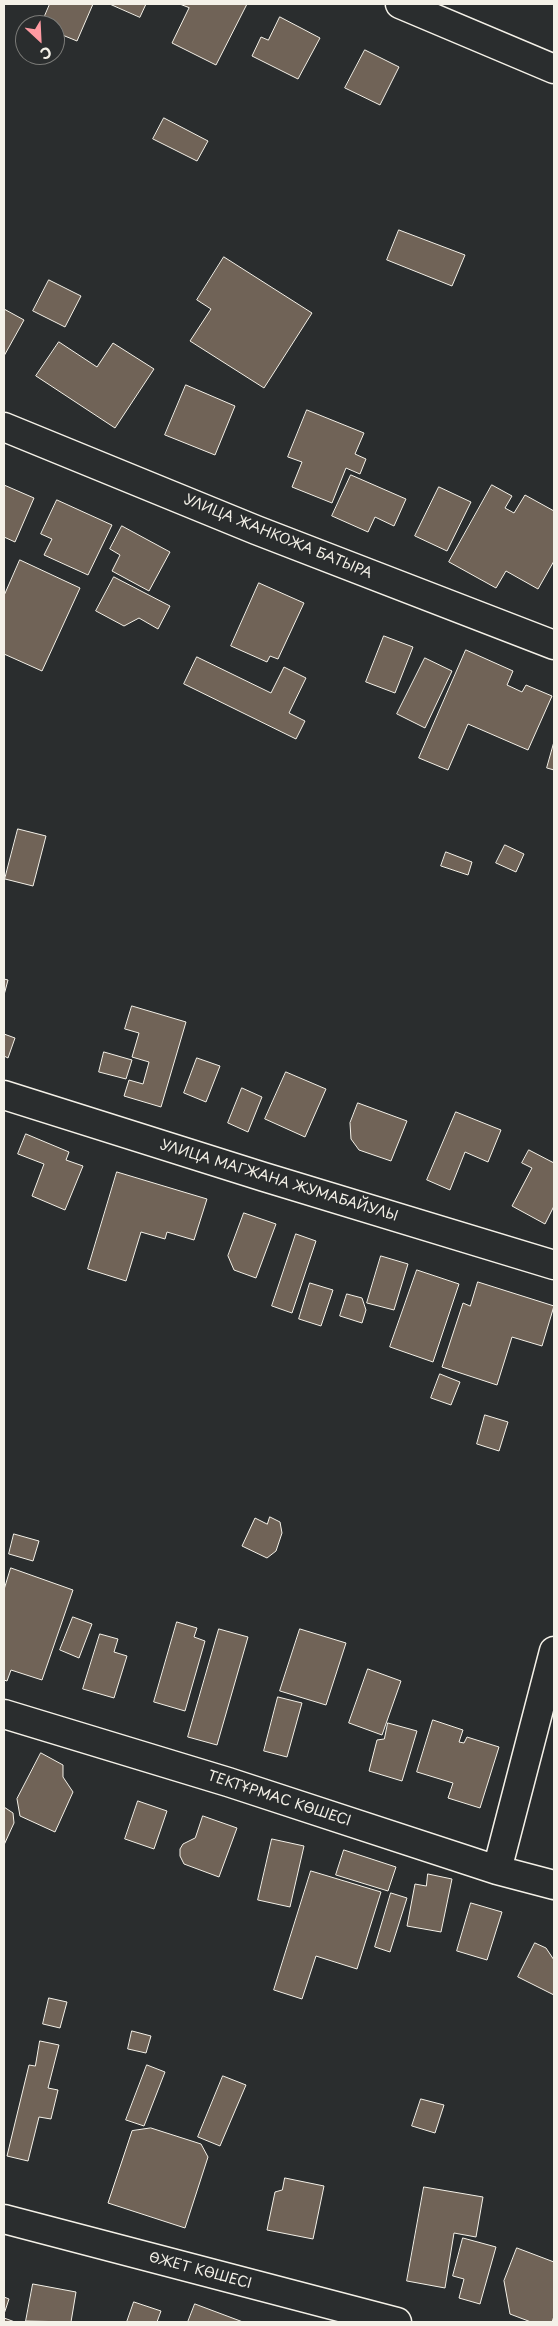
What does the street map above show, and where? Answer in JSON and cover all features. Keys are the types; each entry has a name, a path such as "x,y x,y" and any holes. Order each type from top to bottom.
{"street":[{"path":"400,4 554,69"},
{"path":"442,4 465,33"},
{"name":"УЛИЦА ЖАНКОЖА БАТЫРА","path":"4,427 256,530 554,644"},
{"name":"УЛИЦА МАГЖАНА ЖУМАБАЙУЛЫ","path":"4,1095 264,1177 554,1265"},
{"path":"497,1870 554,1651"},
{"name":"ТЕКТҰРМАС КӨШЕСІ","path":"4,1714 228,1782 497,1870 554,1885"},
{"name":"ӨЖЕТ КӨШЕСІ","path":"4,2219 389,2321"}],"building":[{"path":"50,4 93,4 77,41 65,36 65,15 45,15"},
{"path":"110,4 146,4 140,17"},
{"path":"180,4 247,4 216,65 172,43 189,8"},
{"path":"280,17 320,38 298,79 252,56 261,37 268,40"},
{"path":"365,50 399,67 380,105 345,88"},
{"path":"164,118 208,141 197,161 153,139"},
{"path":"399,230 465,255 452,286 387,260"},
{"path":"224,257 312,313 264,388 190,341 211,309 197,300"},
{"path":"49,280 81,296 65,327 33,311"},
{"path":"4,309 24,320 4,356"},
{"path":"59,342 97,367 113,343 154,369 115,428 36,376"},
{"path":"186,385 235,406 215,455 165,435"},
{"path":"307,410 364,433 355,454 366,459 360,474 346,468 332,503 292,487 302,462 288,457"},
{"path":"351,475 406,499 394,526 375,517 368,532 332,516"},
{"path":"4,485 34,498 15,542 4,537"},
{"path":"492,485 512,496 505,508 514,513 525,495 554,511 554,561 538,589 506,571 496,588 449,562"},
{"path":"439,487 471,502 447,551 415,536"},
{"path":"57,500 112,525 88,575 44,555 52,539 41,534"},
{"path":"122,526 170,552 149,591 112,571 120,555 110,549"},
{"path":"20,560 80,588 42,671 4,654 4,596"},
{"path":"114,577 170,606 158,629 139,618 124,626 96,611"},
{"path":"259,583 304,603 278,659 270,656 267,662 231,646"},
{"path":"384,636 413,647 395,693 366,682"},
{"path":"466,650 513,671 507,685 522,692 526,685 552,696 528,750 468,724 448,770 419,758"},
{"path":"197,657 271,693 284,667 306,678 289,713 305,721 296,739 184,684"},
{"path":"425,658 452,671 425,728 397,714"},
{"path":"554,742 554,770 547,768"},
{"path":"18,829 46,836 33,886 5,879"},
{"path":"505,845 524,854 516,872 496,863"},
{"path":"446,852 472,862 468,875 441,866"},
{"path":"4,979 8,980 4,995"},
{"path":"132,1006 186,1022 161,1107 124,1096 129,1080 143,1084 149,1062 132,1057 139,1033 125,1029"},
{"path":"4,1034 15,1038 8,1058 4,1056"},
{"path":"104,1052 132,1060 126,1079 99,1072"},
{"path":"197,1058 220,1066 206,1102 184,1093"},
{"path":"286,1072 326,1089 305,1137 265,1119"},
{"path":"242,1088 262,1097 248,1132 228,1123"},
{"path":"358,1103 407,1121 391,1161 359,1150 351,1139 350,1123"},
{"path":"456,1112 501,1130 488,1162 465,1152 450,1190 427,1180"},
{"path":"26,1134 69,1152 66,1160 83,1166 65,1210 32,1196 44,1164 18,1154"},
{"path":"529,1150 554,1163 554,1206 545,1224 512,1206 532,1168 522,1163"},
{"path":"117,1172 207,1199 194,1240 167,1232 165,1239 141,1232 126,1281 88,1269"},
{"path":"244,1213 276,1224 256,1278 234,1270 228,1256"},
{"path":"296,1234 316,1241 292,1313 272,1306"},
{"path":"381,1256 408,1264 394,1310 367,1303"},
{"path":"417,1270 459,1284 433,1362 390,1347"},
{"path":"478,1282 554,1306 542,1346 512,1337 497,1385 442,1367 463,1303 470,1306"},
{"path":"310,1283 333,1290 321,1326 299,1319"},
{"path":"347,1294 362,1298 366,1310 362,1323 340,1316"},
{"path":"440,1374 460,1382 451,1405 431,1398"},
{"path":"485,1415 508,1422 499,1451 477,1444"},
{"path":"270,1517 280,1522 282,1533 276,1551 267,1558 242,1546 255,1518 267,1524"},
{"path":"14,1534 39,1541 33,1561 9,1554"},
{"path":"11,1568 73,1590 42,1680 11,1670 7,1681 4,1680 4,1590"},
{"path":"73,1617 92,1624 79,1658 60,1650"},
{"path":"177,1622 197,1628 194,1637 205,1641 185,1711 154,1702"},
{"path":"219,1629 248,1637 217,1745 188,1737"},
{"path":"300,1629 346,1643 326,1705 280,1691"},
{"path":"100,1634 118,1639 114,1652 127,1656 114,1698 83,1689"},
{"path":"368,1669 401,1681 382,1735 349,1723"},
{"path":"278,1697 302,1703 287,1757 264,1751"},
{"path":"433,1720 463,1730 459,1742 464,1743 467,1737 499,1747 480,1808 448,1798 453,1783 417,1772"},
{"path":"388,1723 417,1731 402,1781 369,1771 377,1740 384,1739"},
{"path":"41,1753 63,1765 63,1777 73,1792 55,1832 20,1816 17,1799"},
{"path":"138,1801 167,1811 154,1849 125,1839"},
{"path":"4,1807 13,1813 14,1823 4,1845"},
{"path":"203,1816 237,1828 219,1877 184,1864 180,1856 180,1849 183,1844 195,1838"},
{"path":"272,1839 304,1846 290,1907 258,1900"},
{"path":"344,1850 396,1867 388,1891 336,1875"},
{"path":"311,1871 381,1892 357,1969 316,1956 302,1999 274,1990"},
{"path":"428,1874 452,1879 441,1932 407,1926 415,1884 426,1886"},
{"path":"391,1893 407,1898 390,1952 375,1947"},
{"path":"471,1903 502,1912 487,1960 457,1951"},
{"path":"535,1943 546,1948 554,1960 554,1995 518,1977"},
{"path":"49,1998 67,2002 60,2028 43,2024"},
{"path":"132,2031 151,2036 146,2053 128,2049"},
{"path":"40,2041 59,2045 48,2088 58,2090 51,2119 39,2117 28,2161 7,2156 29,2065 35,2066"},
{"path":"147,2065 165,2072 144,2126 126,2120"},
{"path":"223,2076 246,2085 220,2146 198,2137"},
{"path":"421,2099 444,2105 435,2133 412,2126"},
{"path":"151,2128 201,2144 208,2157 185,2228 108,2203 132,2131"},
{"path":"285,2178 324,2186 313,2239 267,2230 275,2192 282,2190"},
{"path":"424,2187 483,2197 476,2237 454,2233 445,2288 407,2281"},
{"path":"463,2238 496,2247 480,2304 459,2298 464,2279 453,2276"},
{"path":"517,2248 554,2262 554,2316 552,2322 531,2322 510,2314 504,2281"},
{"path":"33,2284 76,2292 71,2322 26,2321"},
{"path":"4,2297 9,2299 4,2314"},
{"path":"134,2302 161,2311 157,2322 127,2322"},
{"path":"195,2304 243,2322 188,2322"},
{"path":"4,2318 15,2322 4,2322"}]}
